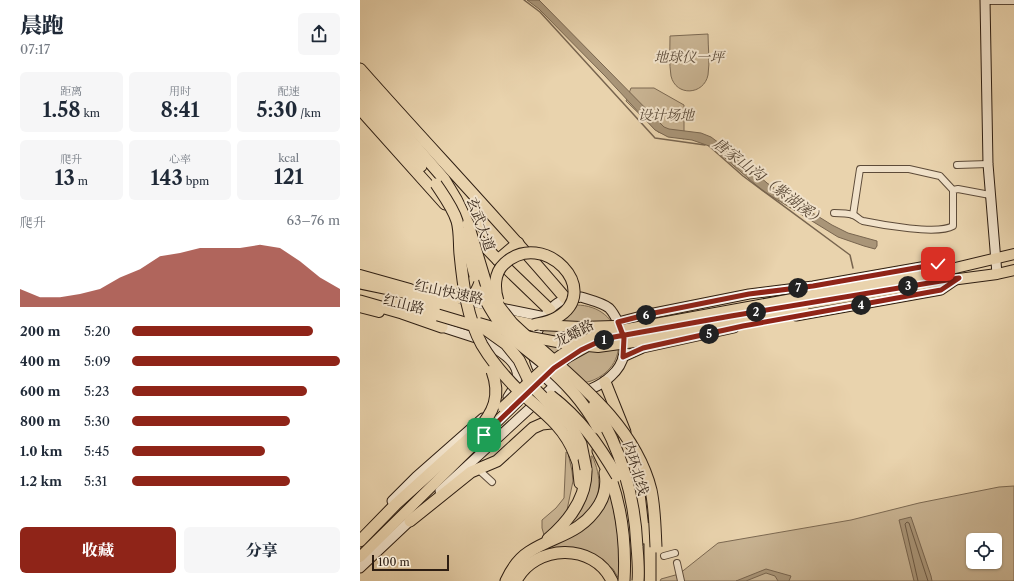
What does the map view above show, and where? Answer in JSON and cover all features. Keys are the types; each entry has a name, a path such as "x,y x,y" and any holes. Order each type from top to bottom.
{"highway":[{"path":"360,70 518,243 566,299"},
{"name":"玄武大道","path":"360,82 414,142 450,188 468,224 487,287 502,311 512,323 570,376"},
{"path":"360,96 436,184 448,202 459,222 470,250 471,265 468,282 456,298 432,294 413,294 360,283"},
{"path":"360,109 459,222 498,260 547,313"},
{"path":"360,541 396,504 477,431 487,419 495,402 496,382 479,342 467,305 462,278 459,222"},
{"name":"玄武大道","path":"459,222 481,292 490,309 512,338 576,394 598,428 616,476"},
{"path":"498,260 518,243"},
{"path":"502,311 496,290 498,273 502,266 512,258 525,253 536,253 545,256 561,264 568,271 572,281 574,294 572,302 566,311 557,318 533,325"},
{"name":"红山快速路","path":"360,286 438,315 485,329 501,340 516,354 531,385 571,426 581,444 583,471"},
{"name":"红山快速路","path":"360,295 533,325"},
{"path":"360,301 402,313 442,327"},
{"path":"479,342 508,379 551,418 562,431 573,449 578,464 587,477 580,501 563,526 538,547"},
{"path":"570,376 597,402 627,437 648,479 654,504 656,547 654,581"},
{"name":"内环北线","path":"570,376 590,400 606,426 620,458 631,498 636,527 639,572 638,581"},
{"path":"605,382 621,421 646,491 650,510 650,581"},
{"path":"531,385 541,389 558,402 589,432"},
{"path":"566,393 589,432 611,480 619,511 624,553 624,581"},
{"path":"621,421 639,493 644,536 644,581"},
{"path":"410,521 471,472 497,462 524,436 537,426 552,422 576,423 583,425 602,450 616,476"},
{"path":"506,581 516,563 527,553 581,526 594,513 602,500 606,486 603,464"},
{"name":"内环北线","path":"616,476 621,490 630,541 630,581"},
{"path":"516,581 529,565 539,559 548,555 576,552 600,564 608,573 612,581"}],"main road":[{"path":"985,0 988,164 996,274"},
{"name":"龙蟠路","path":"360,557 518,401 554,368 581,350 598,342 614,337 934,278 957,273 994,258 1014,254"},
{"path":"618,322 649,314 749,294 813,286 938,264 957,273 941,290 743,326 643,348 623,357"},
{"name":"龙蟠路","path":"957,273 996,274 1014,270"},
{"name":"红山路","path":"360,275 432,294"},
{"name":"龙蟠路","path":"360,548 543,369 569,348 587,339 612,331 934,278"},
{"path":"533,325 580,327 644,323 801,293 813,286"},
{"path":"581,297 598,302 608,308 615,315 624,338 623,357 613,375 605,382 579,392 566,393 554,386 539,371 535,361 534,351 536,330 547,313 556,304 566,299 581,297"},
{"path":"456,298 547,313"},
{"name":"红山路","path":"360,307 442,327"},
{"path":"438,315 465,319 535,339 598,347 634,342 804,311 815,313"},
{"path":"442,327 479,342 507,357 517,372 517,380 508,396"},
{"path":"479,342 534,351"},
{"path":"360,533 416,477 508,396 539,371"},
{"path":"360,568 466,466 554,386"}],"street":[{"path":"985,0 1014,1"},
{"path":"957,165 988,164"},
{"path":"834,213 853,215 862,221 909,228 948,229 953,226 953,190 940,176 933,174 909,169 860,169 853,215"},
{"path":"953,190 958,189 990,195"},
{"path":"480,472 492,482"},
{"path":"664,556 675,553"},
{"path":"677,563 681,581"}],"green space":[{"name":"地球仪一坪","path":"708,34 709,70 705,82 696,90 690,91 678,88 671,76 670,36"},
{"name":"设计场地","path":"631,88 654,88 684,105 684,139 658,132 626,101"},
{"path":"576,305 592,308 605,315 613,325 618,337 618,350 614,362 605,373 591,381 584,383 576,383 569,379 544,359 542,334 544,328"},
{"path":"566,452 568,453 573,481 567,510 562,519 544,535 542,520 556,508 564,498"},
{"path":"591,456 598,471 598,495 591,509 583,518 560,532 574,520 583,506 590,481"},
{"path":"1014,486 1014,581 660,581 661,579 679,574 718,543 851,520 919,503 999,487"},
{"path":"610,493 619,546 619,579 613,569 597,556 539,553 581,531"}],"water":[{"path":"527,0 539,0 664,127 701,133 711,137 735,155 767,183 787,197 832,225 848,233 877,241 877,246 875,249 838,237 763,191 712,147 692,140 668,137 655,130 605,76 539,9"},
{"path":"911,517 932,581 914,581 899,520"},
{"path":"766,569 791,576 789,581 778,581 775,576 766,573 746,581 736,581"}],"waterway":[{"name":"唐家山沟（紫湖溪）","path":"524,0 540,12 655,138 705,145"},
{"name":"唐家山沟（紫湖溪）","path":"709,146 743,176 850,255 853,268"}],"route":[{"path":"484,435 554,368 568,357 598,342 614,337 672,326 959,278 941,290 743,326 643,348 623,357 625,348 624,338 618,322 649,314 749,294 813,286 938,264"}]}
